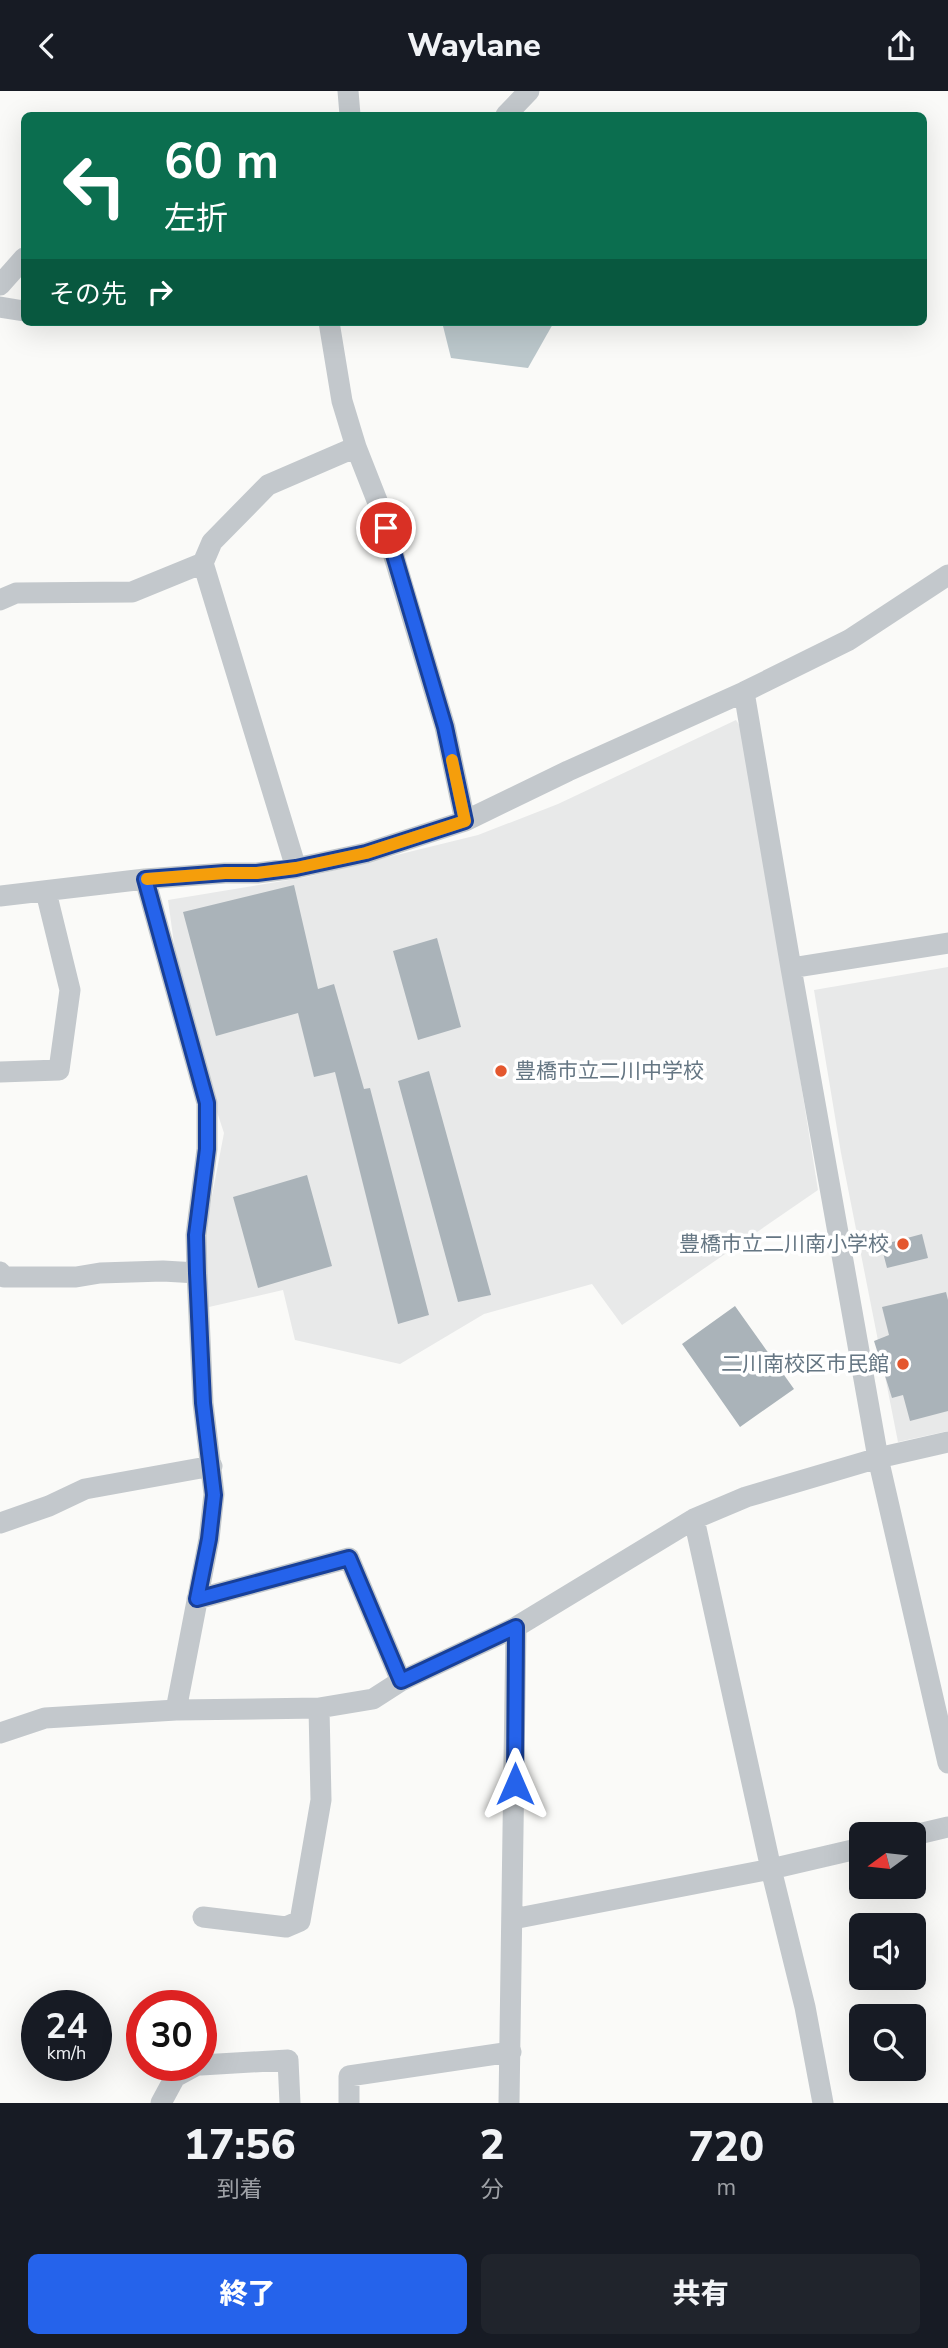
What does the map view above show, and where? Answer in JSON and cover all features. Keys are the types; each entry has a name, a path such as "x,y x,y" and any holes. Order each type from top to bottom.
{"street":[{"path":"348,91 351,112"},
{"path":"509,112 529,91"},
{"path":"0,285 21,260"},
{"path":"0,307 21,310"},
{"path":"331,326 342,401 356,447 378,503 445,727 465,821"},
{"path":"296,868 203,563 212,542 268,485 356,447"},
{"path":"0,600 16,593 132,593 203,563"},
{"path":"0,896 145,879 257,873 296,868 366,853 465,821 849,641 948,575"},
{"path":"744,692 878,1458 948,1763"},
{"path":"145,879 207,1103 207,1149 196,1235 203,1403 214,1495 209,1539 176,1710"},
{"path":"0,1072 59,1070 70,990 46,892"},
{"path":"791,968 948,943"},
{"path":"0,1272 4,1277 75,1277 100,1273 163,1271 197,1273"},
{"path":"0,1733 45,1718 176,1710 320,1709 373,1699 401,1681 516,1627 694,1520 746,1497 878,1458 948,1442"},
{"path":"0,1523 49,1506 85,1489 212,1466"},
{"path":"694,1520 805,2007 823,2103"},
{"path":"197,1599 349,1558 401,1681"},
{"path":"509,2103 516,1627"},
{"path":"203,1917 286,1927 300,1921 321,1800 320,1709"},
{"path":"926,1832 948,1827"},
{"path":"513,1919 772,1869 849,1851"},
{"path":"349,2103 349,2076 511,2052"},
{"path":"217,2064 288,2060 290,2103"},
{"path":"161,2103 173,2081"}],"shaded area":[{"path":"443,326 552,326 528,368 451,358"},
{"name":"豊橋市立二川中学校","path":"736,720 745,734 818,1190 622,1325 592,1284 484,1314 400,1364 295,1340 283,1290 209,1307 202,1248 224,1133 183,1009 168,900 307,877 478,835 558,804"},
{"name":"豊橋市立二川南小学校","path":"948,967 948,1431 898,1442 841,1153 814,990"}],"building":[{"path":"294,885 318,989 334,984 364,1089 370,1088 429,1315 398,1324 335,1072 314,1077 298,1013 216,1036 183,912"},
{"path":"437,938 461,1027 418,1040 393,951"},
{"path":"429,1071 491,1295 458,1302 398,1081"},
{"path":"307,1175 332,1266 258,1288 233,1197"},
{"path":"922,1234 928,1258 887,1268 881,1245"},
{"path":"946,1292 948,1411 910,1421 903,1395 892,1398 874,1341 889,1335 882,1307"},
{"path":"735,1306 794,1389 740,1427 682,1344"}],"slow traffic":[{"path":"147,879 257,873 296,868 366,853 465,821 452,760"}],"place":[{"name":"豊橋市立二川中学校","path":"501,1071"},
{"name":"豊橋市立二川南小学校","path":"903,1244"},
{"name":"二川南校区市民館","path":"903,1364"}],"route":[{"path":"386,528 445,727 465,821 366,853 296,868 257,873 145,879 207,1103 207,1149 196,1235 203,1403 214,1495 209,1539 197,1599 349,1558 401,1681 516,1627 515,1784"}]}
